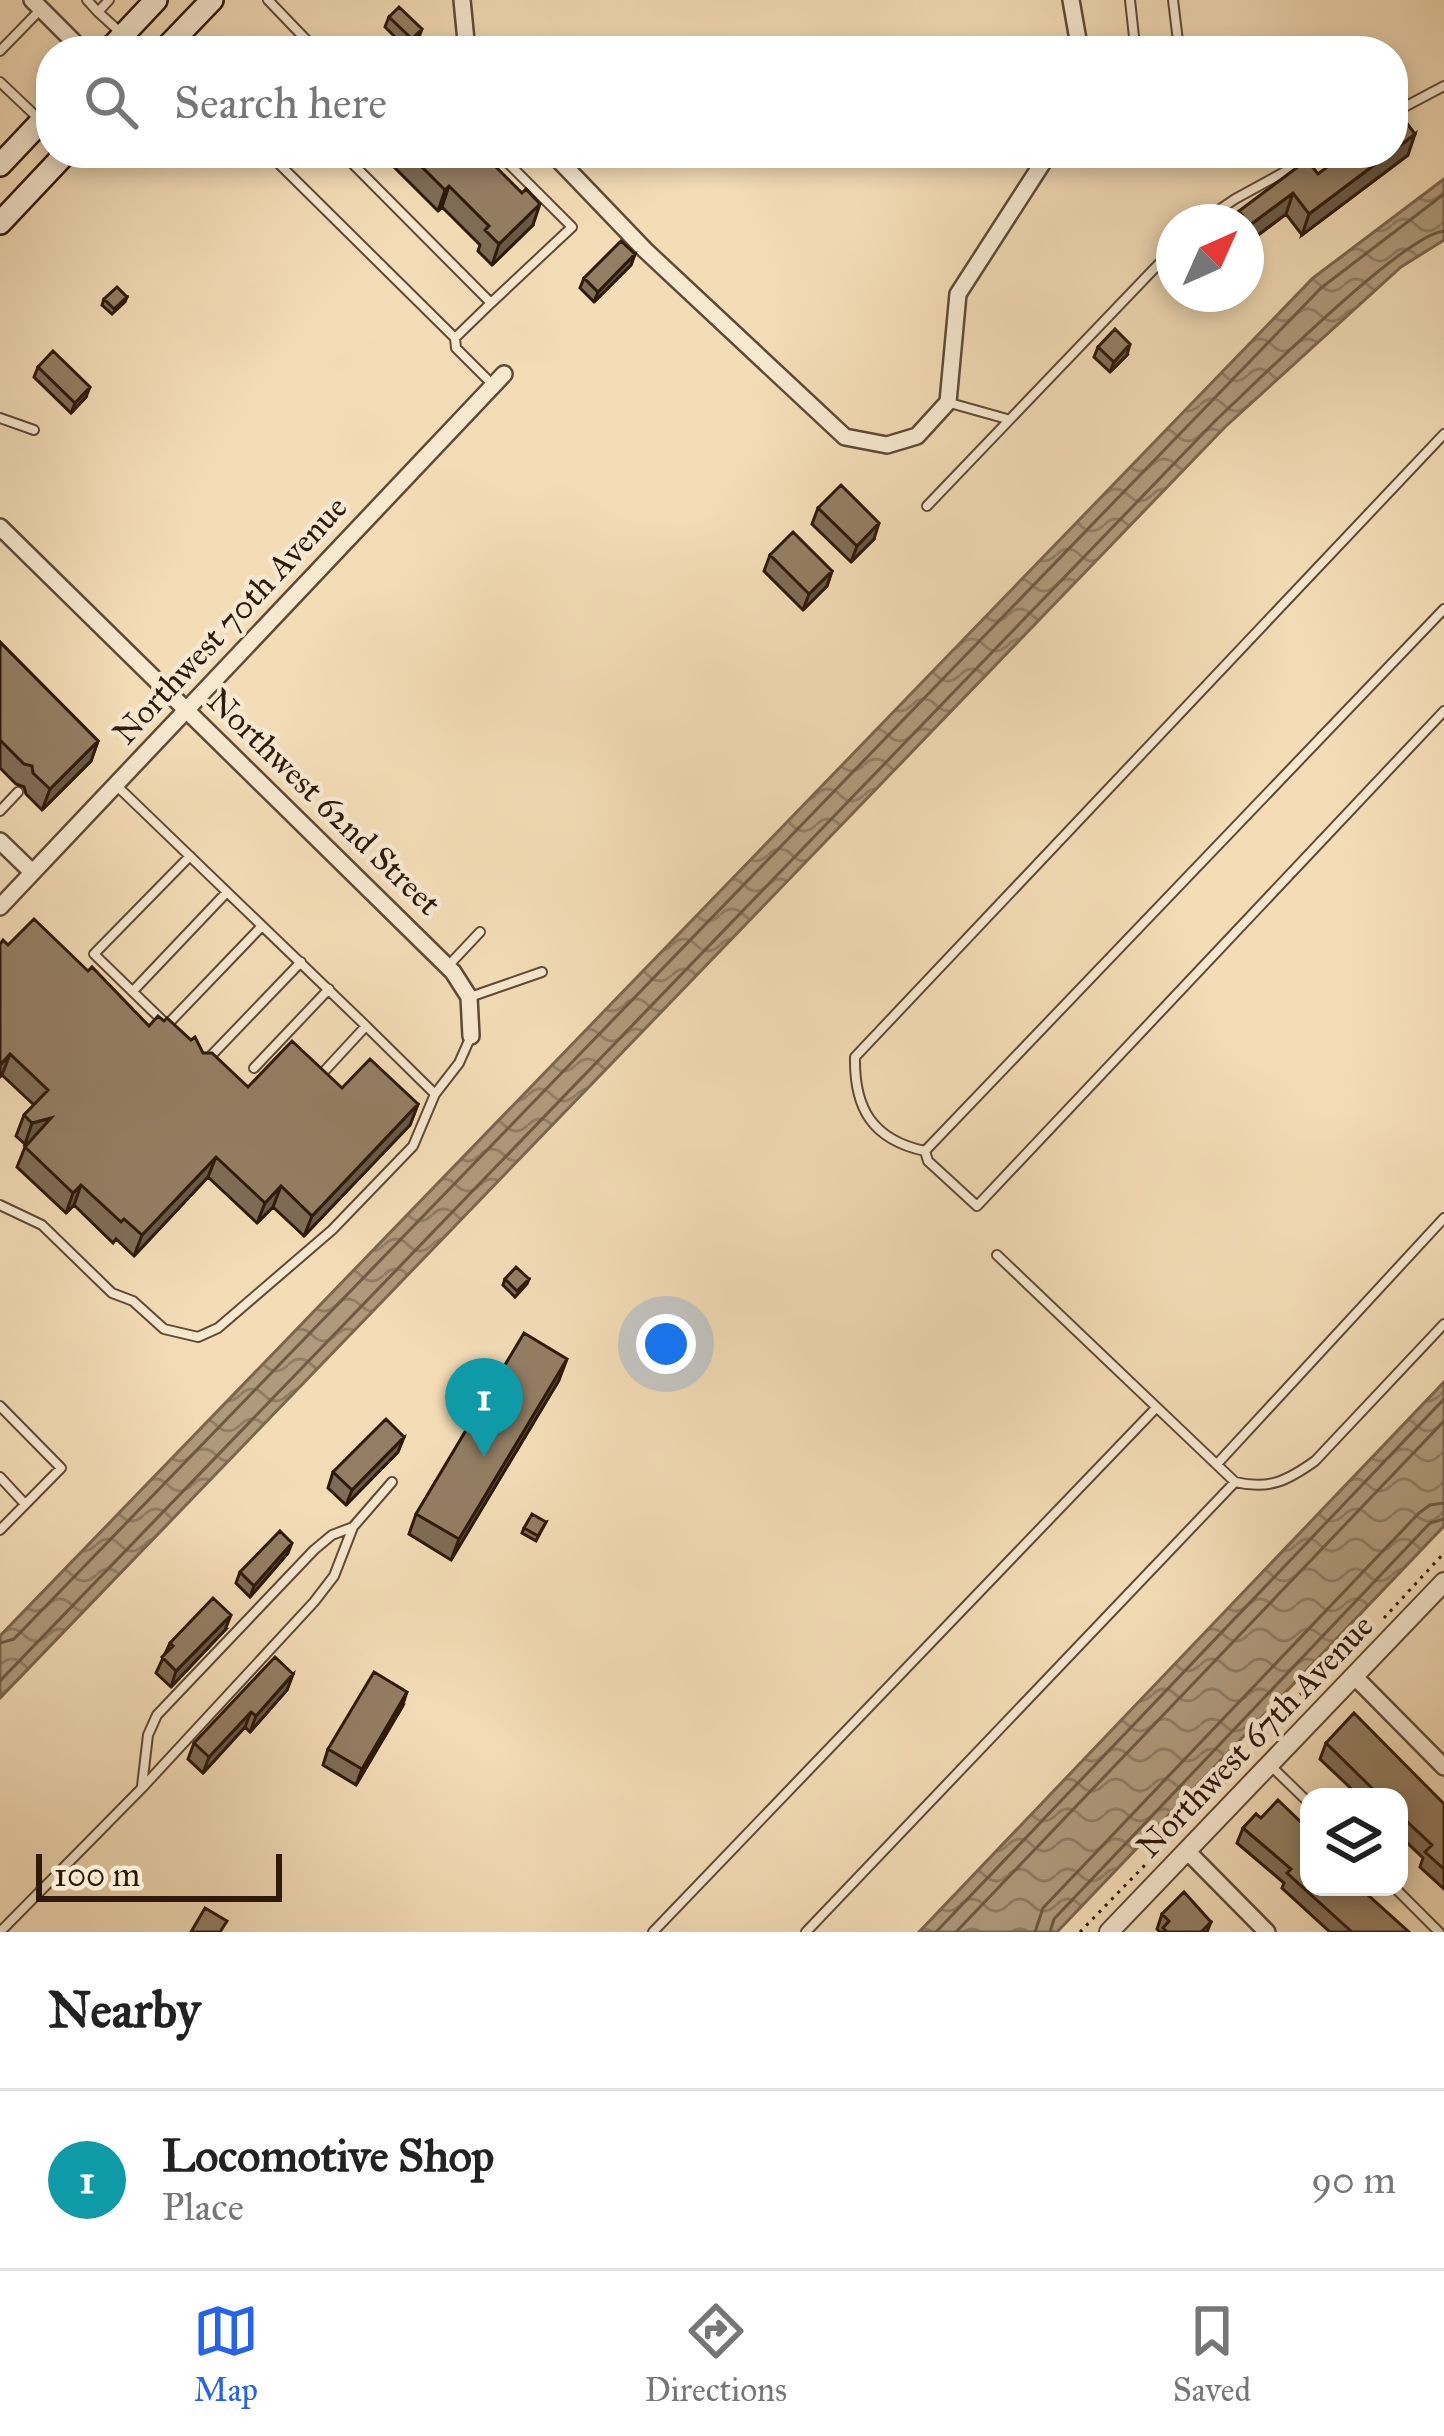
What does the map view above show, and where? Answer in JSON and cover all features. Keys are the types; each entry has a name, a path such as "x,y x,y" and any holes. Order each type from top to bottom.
{"main road":[{"path":"122,36 156,0"},
{"path":"178,36 212,0"},
{"path":"0,165 36,127"},
{"path":"0,223 52,168"}],"street":[{"path":"462,0 466,36"},
{"path":"1071,0 1077,36"},
{"path":"36,5 68,36"},
{"path":"566,168 645,250 844,437 886,445 917,436 948,402 958,294 1039,168"},
{"name":"Northwest 70th Avenue","path":"0,907 498,380"},
{"name":"Northwest 62nd Street","path":"0,527 448,966 469,997"},
{"path":"0,841 32,872"},
{"path":"469,997 471,1036"},
{"name":"Northwest 67th Avenue","path":"1109,1932 1444,1582"},
{"path":"1355,1677 1444,1767"},
{"path":"1187,1851 1267,1932"}],"lane":[{"path":"87,0 111,36"},
{"path":"98,12 110,0"},
{"path":"268,0 303,36"},
{"path":"1130,0 1135,36"},
{"path":"1173,0 1177,36"},
{"path":"2,45 36,5"},
{"path":"0,82 36,109"},
{"path":"1408,105 1444,86"},
{"path":"283,168 455,338 456,348 498,380"},
{"path":"356,168 491,303"},
{"path":"455,338 572,227 513,168"},
{"path":"1228,204 1292,168"},
{"path":"928,506 1156,266"},
{"path":"948,402 1007,419"},
{"path":"0,418 34,430"},
{"path":"925,1151 898,1145 865,1116 855,1083 855,1057 1444,434"},
{"path":"925,1151 1444,609"},
{"path":"925,1151 928,1162 977,1206 1444,711"},
{"path":"116,785 434,1094"},
{"path":"0,811 18,792"},
{"path":"190,856 94,954 132,991 167,1025 262,926"},
{"path":"132,991 227,892"},
{"path":"448,966 480,932"},
{"path":"200,1067 301,962"},
{"path":"469,997 542,972"},
{"path":"254,1068 328,989"},
{"path":"316,1079 366,1026"},
{"path":"0,1204 42,1225 112,1293 134,1300 164,1329 198,1337 218,1328 332,1230 413,1146 434,1094 459,1063 471,1036"},
{"path":"1217,1465 1444,1219"},
{"path":"997,1255 1235,1482 1262,1488 1290,1479 1315,1461 1444,1324"},
{"path":"0,1406 61,1468 0,1530"},
{"path":"653,1932 1156,1408"},
{"path":"0,1477 25,1504"},
{"path":"1,1932 314,1602 340,1564 352,1527 392,1482"},
{"path":"806,1932 1235,1482"},
{"path":"142,1788 144,1756 157,1715 314,1550 352,1527"},
{"path":"1270,1765 1300,1794"},
{"path":"1403,1896 1439,1932"}],"path":[{"path":"1378,1624 1444,1553"},
{"path":"1080,1932 1240,1768 1290,1703 1353,1651"}],"water":[{"path":"1444,179 1444,240 1401,267 1225,427 0,1698 0,1636 1313,278"},
{"path":"1444,1382 1444,1526 1057,1932 919,1932"}],"building":[{"path":"399,7 422,29 409,36 389,17"},
{"path":"423,168 497,168 540,204 499,244 485,230 489,226 449,186 445,190"},
{"path":"1296,168 1313,168 1318,174 1326,168 1370,168 1309,214 1293,193 1264,215 1264,204 1248,204"},
{"path":"621,241 635,254 598,292 584,278"},
{"path":"117,287 127,297 114,309 104,299"},
{"path":"1115,329 1130,344 1114,362 1098,347"},
{"path":"53,351 90,387 75,403 38,367"},
{"path":"841,485 879,523 857,546 818,508"},
{"path":"793,532 832,571 809,594 770,555"},
{"path":"0,642 98,741 50,789 32,766 0,740"},
{"path":"34,919 88,971 92,967 149,1026 158,1016 167,1018 191,1040 195,1037 203,1053 212,1053 248,1087 292,1041 342,1088 370,1059 418,1104 312,1216 281,1186 265,1203 216,1157 142,1235 81,1185 73,1193 25,1147 51,1118 32,1123 24,1115 48,1090 10,1054 0,1065 0,944 3,940 8,945"},
{"path":"516,1267 529,1279 517,1291 505,1279"},
{"path":"524,1333 567,1359 459,1539 416,1514"},
{"path":"386,1419 404,1437 352,1490 333,1472"},
{"path":"532,1514 546,1522 538,1536 524,1528"},
{"path":"280,1531 292,1543 254,1586 240,1572"},
{"path":"213,1598 231,1615 176,1671 162,1657"},
{"path":"275,1657 293,1674 256,1716 251,1712 209,1757 194,1743"},
{"path":"374,1672 407,1692 362,1769 328,1749"},
{"path":"1354,1713 1444,1804 1444,1869 1425,1852 1432,1845 1408,1822 1408,1788 1372,1788 1326,1743"},
{"path":"1278,1800 1300,1821 1300,1885 1287,1873 1291,1869 1243,1828 1256,1814 1261,1818"},
{"path":"1184,1892 1211,1922 1201,1932 1167,1932 1163,1928 1169,1921 1162,1914"},
{"path":"1312,1896 1369,1896 1409,1932 1352,1932"},
{"path":"205,1908 227,1921 220,1932 191,1932"}],"place":[{"name":"Locomotive Shop","path":"484,1457"}]}
